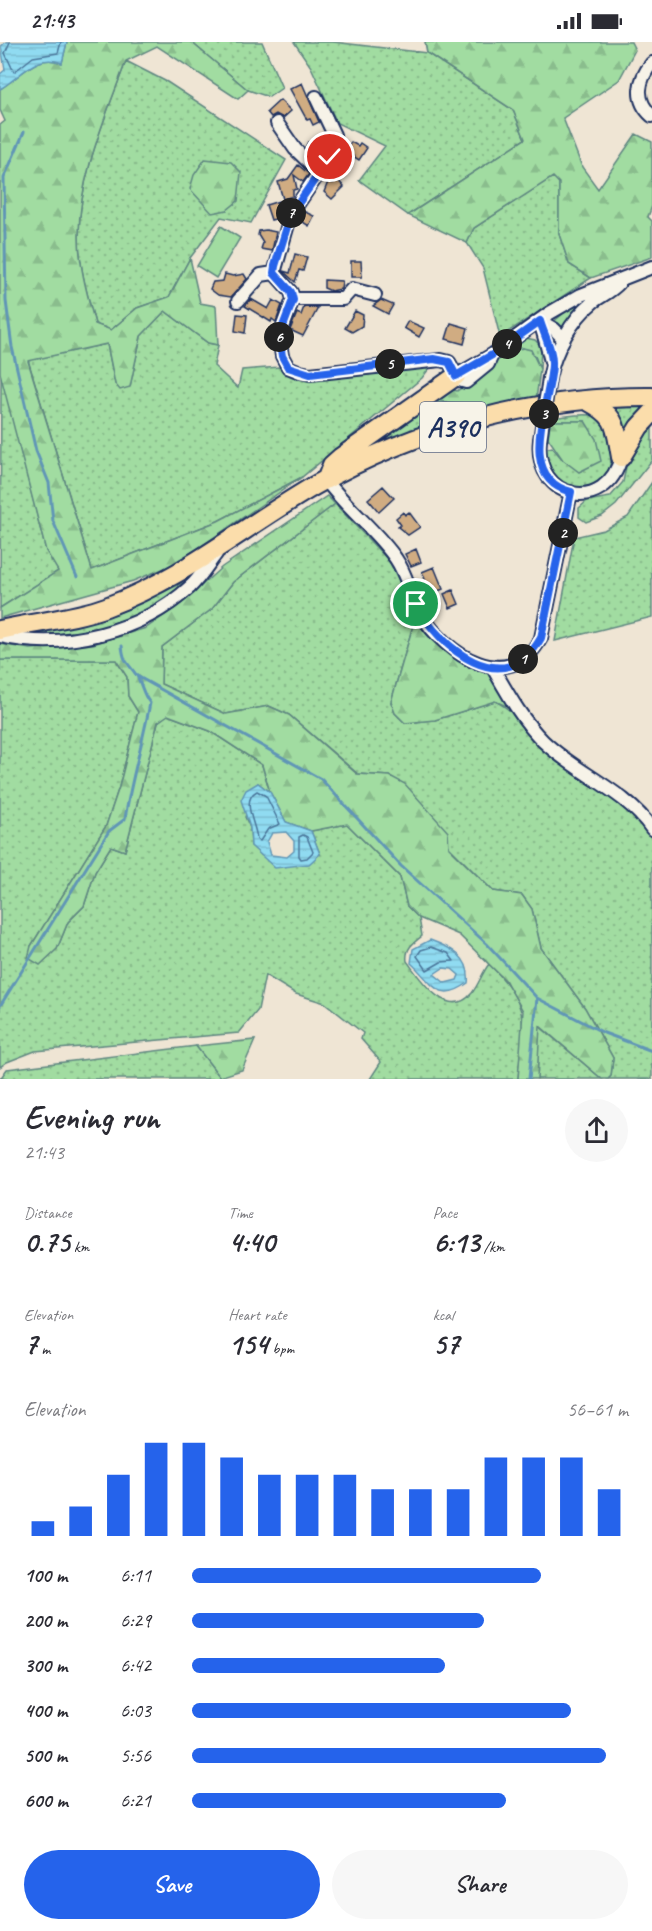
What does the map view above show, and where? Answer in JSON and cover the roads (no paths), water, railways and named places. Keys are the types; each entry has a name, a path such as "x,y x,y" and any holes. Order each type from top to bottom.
{"highway":[{"path":"327,480 332,465 456,376"},
{"name":"A390","path":"0,630 105,608 154,586 327,480 395,448 454,426 524,407 652,397"},
{"path":"588,401 604,410 615,422 621,457"},
{"path":"621,457 639,427 652,413"}],"street":[{"path":"652,63 639,89 644,109 652,116"},
{"path":"274,273 291,214 330,157 334,135 316,97"},
{"path":"277,123 295,149 320,173"},
{"path":"274,273 291,292 293,300 279,337 282,356 288,367 310,374 434,359 449,362 456,376 462,381 470,381 488,364 492,355 581,295 652,267"},
{"path":"238,301 261,275 274,273"},
{"path":"621,457 615,476 604,487 588,493 571,492 558,487 544,473 540,461 540,440 558,343 581,313 622,280"},
{"path":"293,300 343,299 353,286 375,295"},
{"path":"540,321 558,343"},
{"path":"327,480 341,501 396,558 426,622 468,659 493,668 504,667 522,660 541,638 571,492"},
{"path":"0,636 19,640 90,638 141,621 191,586 222,545"},
{"path":"493,668 520,715 544,742 624,802 652,829"}],"water":[{"path":"6,42 67,42 62,63 53,60 36,63 0,89 0,74 5,70 1,46"},
{"path":"258,783 270,792 286,822 311,831 320,854 309,864 275,868 251,846 250,828 241,800 246,790","holes":["286,832 294,841 294,851 287,857 271,855 267,842 272,833"]},
{"path":"430,940 446,946 463,960 468,974 468,983 449,992 436,988 411,963 413,949","holes":["443,968 452,969 459,975 457,980 445,983 434,974"]}],"waterway":[{"path":"24,132 4,178 6,301 12,347 36,451 49,483 53,521 77,577"},
{"path":"0,1006 109,831 125,819 150,703 137,676 125,660 122,646"},
{"path":"137,676 321,779 401,866 487,944 537,998 529,1079"},
{"path":"537,998 604,1033 652,1051"}]}
